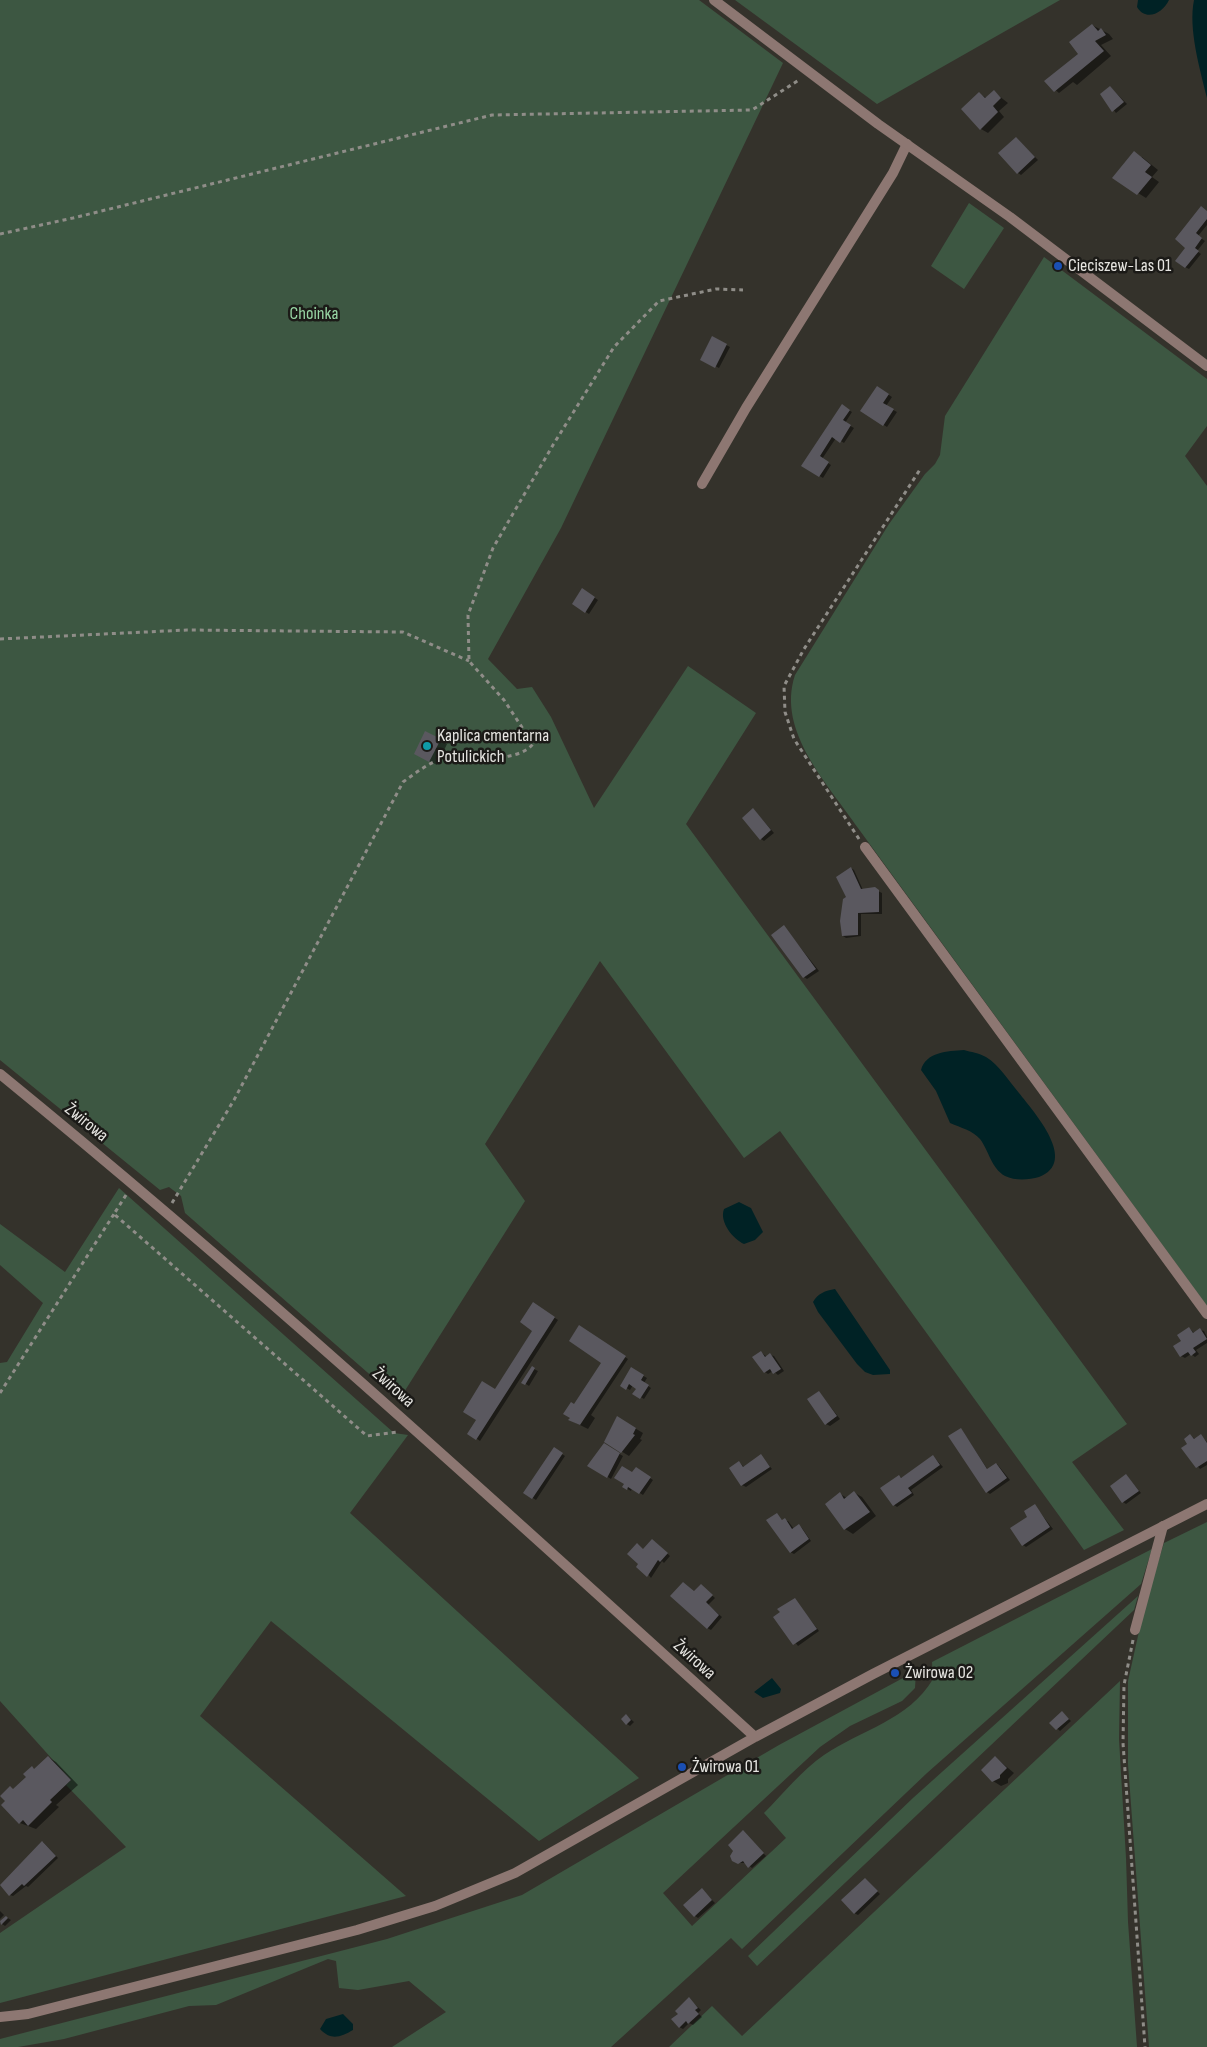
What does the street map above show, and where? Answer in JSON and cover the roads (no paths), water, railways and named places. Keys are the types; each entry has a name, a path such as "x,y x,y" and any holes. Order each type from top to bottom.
{"street":[{"path":"714,0 907,144 1010,217 1207,366"},
{"path":"702,484 746,408 892,173 907,144"},
{"path":"865,847 1207,1314"},
{"name":"Żwirowa","path":"0,1074 167,1212 415,1430 755,1737"},
{"path":"0,2017 21,2016 46,2010 357,1930 435,1906 514,1873 755,1737 873,1674 1207,1504"},
{"path":"1135,1630 1163,1526"}],"water":[{"path":"1138,0 1169,0 1159,12 1149,15 1141,12 1137,7"},
{"path":"1194,0 1207,0 1207,98 1194,36"},
{"path":"964,1050 991,1060 1034,1112 1050,1136 1054,1149 1055,1160 1050,1170 1039,1177 1031,1179 1009,1178 996,1169 977,1136 950,1123 936,1091 921,1070 927,1059 932,1056 944,1052"},
{"path":"739,1202 751,1208 763,1232 755,1240 744,1244 728,1230 723,1219 724,1209"},
{"path":"835,1289 890,1370 890,1374 873,1375 865,1372 818,1312 813,1302 817,1296"},
{"path":"772,1678 781,1689 780,1693 763,1698 754,1692"},
{"path":"343,2014 353,2024 353,2030 336,2037 324,2033 320,2029 326,2019"}],"place":[{"name":"Cieciszew-Las 01","path":"1058,266"},
{"name":"Kaplica cmentarna Potulickich","path":"427,746"},
{"name":"Żwirowa 02","path":"895,1673"},
{"name":"Żwirowa 01","path":"682,1767"}],"park label":[{"name":"Choinka","path":"314,314"}]}
